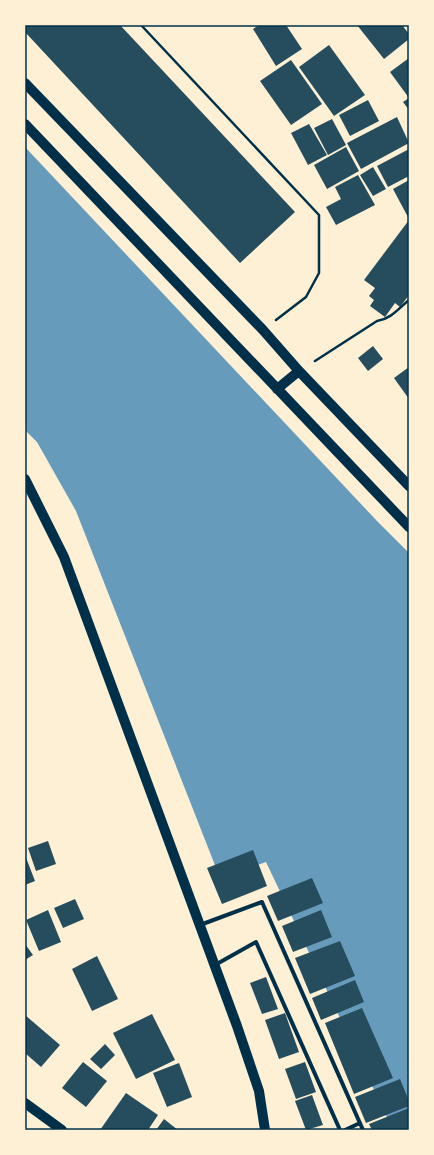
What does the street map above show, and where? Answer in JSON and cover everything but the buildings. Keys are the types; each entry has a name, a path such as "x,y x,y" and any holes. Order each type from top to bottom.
{"main road":[{"path":"25,83 263,330 299,371 409,486"},
{"path":"25,124 409,527"},
{"path":"277,389 299,371"},
{"path":"25,479 31,487 64,557 215,965 251,1064 259,1091 265,1130"},
{"path":"25,1103 62,1130"}],"street":[{"path":"200,926 262,902 363,1130"},
{"path":"215,965 256,942 340,1130"},
{"path":"345,1130 360,1123"}],"path":[{"path":"141,25 319,215 319,272 306,297 263,330"},
{"path":"299,371 377,321 383,320 393,314 409,300"}],"water":[{"path":"25,147 377,521 409,553 409,1130 393,1130 266,862 220,878 76,511 37,442 25,430"}]}
